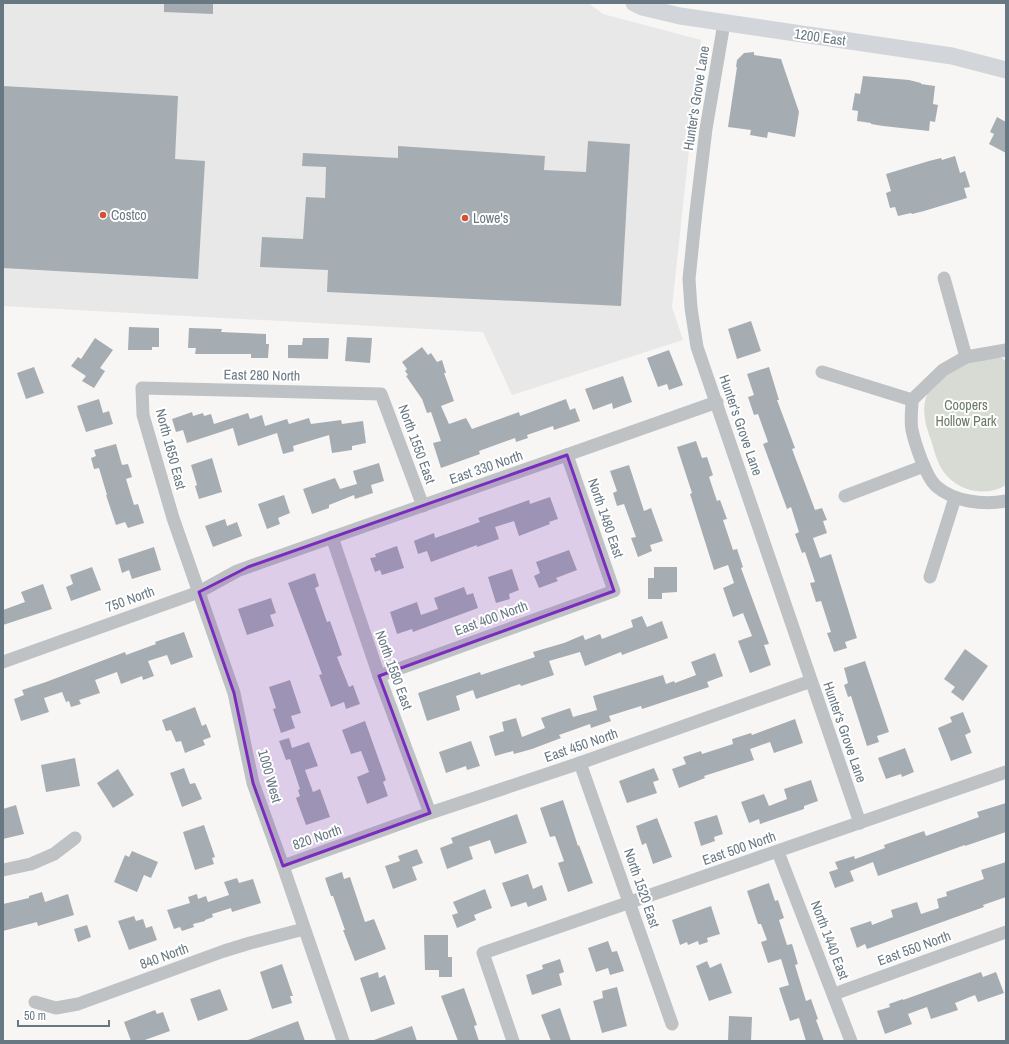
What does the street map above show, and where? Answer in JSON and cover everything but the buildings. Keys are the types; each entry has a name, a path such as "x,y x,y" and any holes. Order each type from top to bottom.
{"main road":[{"name":"1200 East","path":"634,3 658,11 724,23 952,56 1006,70"}],"street":[{"name":"Hunter's Grove Lane","path":"724,23 706,129 696,211 689,279 691,308 698,347 860,823"},
{"path":"944,278 966,357"},
{"path":"1006,350 966,357 943,370 912,400 911,429 924,466 936,486 955,498 974,502 1006,501"},
{"path":"822,372 912,400"},
{"name":"East 280 North","path":"142,388 382,394"},
{"name":"North 1650 East","path":"142,388 143,415 173,518"},
{"name":"North 1550 East","path":"382,394 422,506"},
{"name":"East 330 North","path":"264,561 717,402"},
{"name":"North 1480 East","path":"567,455 614,591"},
{"path":"845,496 924,466"},
{"path":"930,577 955,498"},
{"name":"1000 West","path":"173,518 234,693 253,783 343,1041"},
{"name":"North 1580 East","path":"332,537 379,676 430,812"},
{"name":"750 North","path":"3,662 199,592 237,571 264,561"},
{"name":"East 400 North","path":"379,676 614,591"},
{"name":"East 450 North","path":"361,838 430,812 580,763 811,682"},
{"name":"North 1520 East","path":"580,763 672,1024"},
{"name":"East 500 North","path":"513,1041 483,953 1006,772"},
{"path":"3,870 31,864 54,854 75,838"},
{"name":"820 North","path":"283,866 361,838"},
{"name":"North 1440 East","path":"778,852 851,1041"},
{"name":"840 North","path":"35,1002 56,1008 78,1004 224,951 304,929"},
{"name":"East 550 North","path":"834,994 1006,932"}],"highlighted area":[{"path":"567,455 614,591 379,676 430,813 283,866 253,783 234,693 199,592 248,567"}],"shaded area":[{"path":"3,3 588,3 603,14 701,40 672,307 683,340 512,395 483,332 3,306"}],"green space":[{"name":"Coopers Hollow Park","path":"997,357 1006,361 1006,485 998,489 981,492 964,488 949,478 943,471 936,456 927,427 924,406 928,393 934,385 953,369 970,363"}],"place":[{"name":"Costco","path":"103,215"},
{"name":"Lowe's","path":"465,218"}]}
